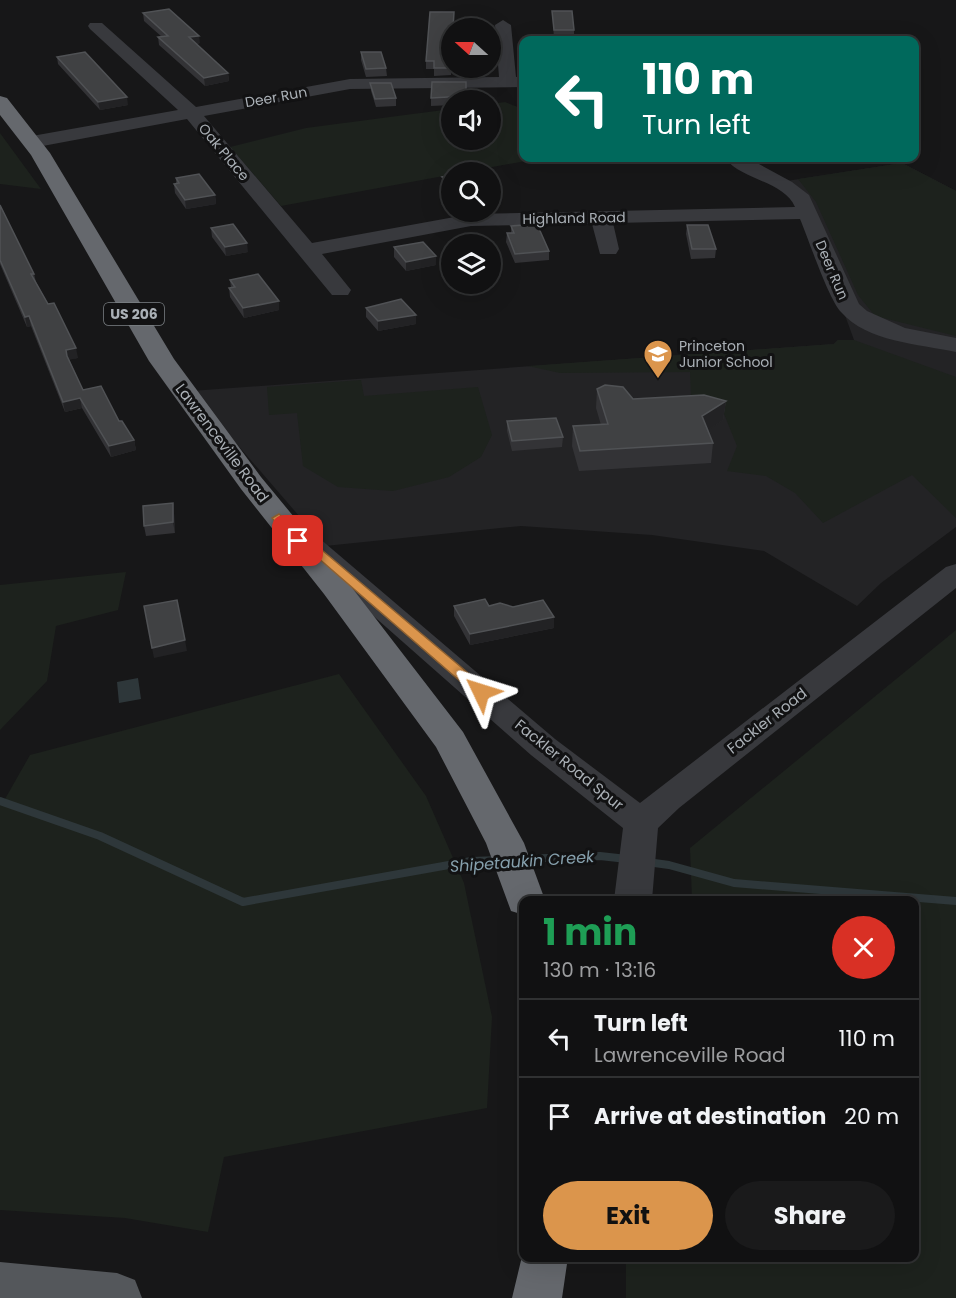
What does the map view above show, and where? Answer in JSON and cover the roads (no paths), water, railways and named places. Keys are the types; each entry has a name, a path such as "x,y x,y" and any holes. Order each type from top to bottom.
{"highway":[{"name":"Lawrenceville Road","path":"0,102 32,142 162,362 450,741 505,843 523,893"}],"main road":[{"path":"0,1286 117,1298"}],"street":[{"name":"Oak Place","path":"96,26 191,112 340,290"},
{"path":"502,26 516,82"},
{"name":"Deer Run","path":"32,142 350,84 516,82"},
{"name":"Deer Run","path":"742,162 795,192 802,199 849,307 855,315 880,327 956,345"},
{"name":"Highland Road","path":"306,251 461,221 808,213"},
{"path":"601,217 608,249"},
{"name":"Fackler Road Spur","path":"279,518 543,747 641,827"},
{"name":"Fackler Road","path":"641,827 667,799 956,573"},
{"path":"634,889 641,827"}],"waterway":[{"name":"Shipetaukin Creek","path":"0,801 100,836 243,902 471,861 501,860"},
{"name":"Shipetaukin Creek","path":"521,859 600,856 627,859"},
{"name":"Shipetaukin Creek","path":"647,862 669,865 734,883 894,896"},
{"name":"Shipetaukin Creek","path":"919,898 956,901"}],"place":[{"name":"Princeton Junior School","path":"658,380"}]}
